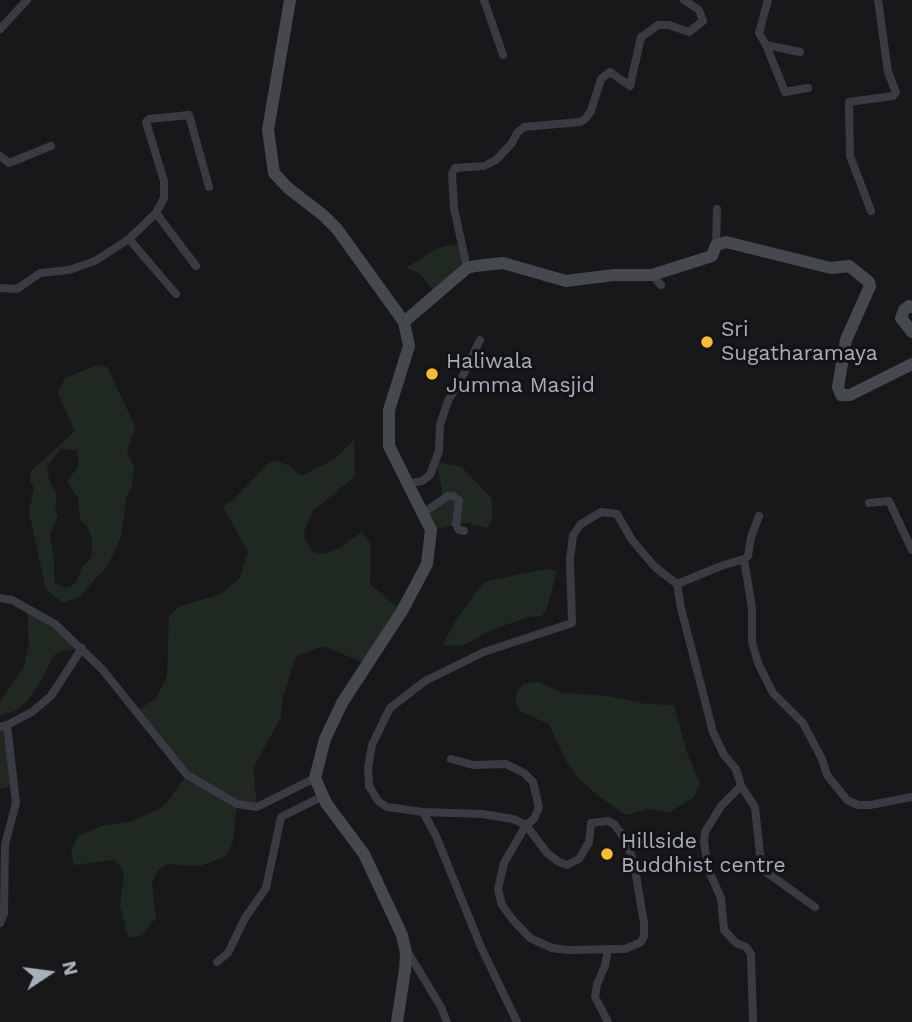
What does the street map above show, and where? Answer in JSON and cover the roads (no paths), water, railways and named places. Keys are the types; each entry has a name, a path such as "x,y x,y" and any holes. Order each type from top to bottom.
{"main road":[{"path":"290,0 268,130 274,173 337,229 404,322 409,346 389,410 388,446 430,530 427,564 402,611 342,703 325,739 315,778 323,796 364,854 402,934 406,953 397,1022"},
{"path":"404,322 467,268 503,263 566,281 614,275 657,280 712,256 716,245 726,242 831,268 849,266 869,282 870,286 846,340 838,387 841,395 850,395 912,364"},
{"path":"912,307 904,310 901,318 912,332"}],"street":[{"path":"0,29 27,0"},
{"path":"484,0 503,55"},
{"path":"467,268 454,208 452,174 455,168 484,166 496,160 524,127 580,122 585,119 591,111 601,79 610,72 629,86 641,37 658,25 669,25 689,32 703,21 699,10 684,0"},
{"path":"768,0 759,33 786,92 808,88"},
{"path":"871,211 850,156 849,102 894,96 896,92 888,72 878,0"},
{"path":"766,45 800,52"},
{"path":"0,288 17,289 40,273 69,270 95,261 129,239 156,213 164,198 164,181 146,122 149,119 189,115 209,187"},
{"path":"0,156 9,163 51,146"},
{"path":"716,245 717,209"},
{"path":"156,213 196,266"},
{"path":"129,239 176,294"},
{"path":"407,484 422,481 430,475 439,452 440,425 448,401 480,340"},
{"path":"423,513 453,496 458,500 456,524 459,530 464,531"},
{"path":"869,503 889,501 912,550"},
{"path":"451,759 473,765 506,764 524,773 533,782 539,807 534,819 526,825 504,863 498,889 502,905 530,938 552,948 568,950 608,949 635,946 641,942 644,936 635,863 626,840 614,824 608,821 592,823 589,842 584,852 573,864 567,865 547,853 526,825 513,819 387,807 378,801 369,786 368,768 372,745 390,708 425,681 484,652 572,623 570,559 573,535 581,524 601,512 617,514 632,540 655,567 677,583 713,732 755,807 761,864 766,872 816,907"},
{"path":"677,583 748,556 751,537 760,516"},
{"path":"903,527 912,523"},
{"path":"744,559 752,608 752,642 758,663 773,693 803,723 832,785 847,800 858,805 912,797"},
{"path":"0,598 12,600 55,624 82,648 137,710 187,775 237,804 257,807 315,778"},
{"path":"0,923 4,915 5,845 16,803 16,789 3,726 32,712 51,696 82,648"},
{"path":"741,786 721,806 705,832 704,841 708,869 721,898 724,930 736,943 747,947 751,954 753,1022"},
{"path":"217,962 228,953 245,918 266,888 281,817 323,796"},
{"path":"423,812 436,836 481,947 517,1022"},
{"path":"608,949 595,997 608,1022"},
{"path":"406,953 441,1007 447,1022"}],"place":[{"name":"Sri Sugatharamaya","path":"707,342"},
{"name":"Haliwala Jumma Masjid","path":"432,374"},
{"name":"Hillside Buddhist centre","path":"607,854"}]}
